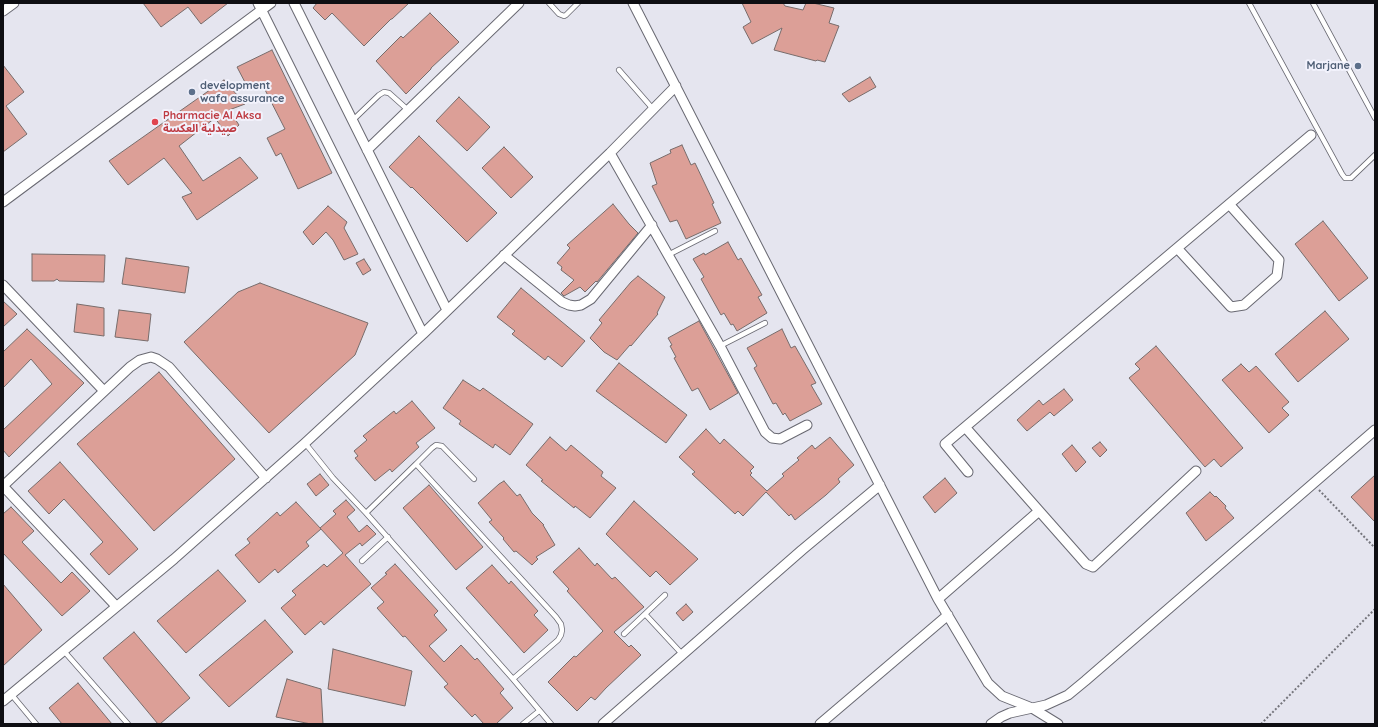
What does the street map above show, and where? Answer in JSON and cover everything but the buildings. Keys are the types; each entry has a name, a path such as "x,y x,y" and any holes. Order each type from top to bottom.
{"street":[{"path":"3,11 14,3"},
{"path":"3,202 260,6 271,3"},
{"path":"294,3 447,310"},
{"path":"367,150 519,3"},
{"path":"632,3 676,86 766,265 938,599 988,683 1002,696 1032,708 1058,724"},
{"path":"260,6 423,334"},
{"path":"3,702 63,650 174,559 305,443 423,334 610,153 676,86"},
{"path":"968,472 945,444 1311,135"},
{"path":"610,153 720,346 763,429 772,438 780,439 807,426"},
{"path":"1177,248 1231,307 1244,305 1277,276 1279,260 1229,204"},
{"path":"504,255 562,302 575,306 581,305 591,299 652,225"},
{"path":"3,285 104,391"},
{"path":"116,606 3,486 104,391 140,360 151,357 169,367 266,478"},
{"path":"965,427 1086,564 1092,567 1196,471"},
{"path":"991,724 1010,713 1046,705 1068,694 1085,681 1375,430"},
{"path":"603,724 802,550 880,485"},
{"path":"938,599 1039,511"},
{"path":"820,724 948,615"}],"lane":[{"path":"549,3 561,15 564,16 578,3"},
{"path":"1249,3 1345,178 1351,178 1375,155"},
{"path":"1313,3 1375,118"},
{"path":"619,70 653,109"},
{"path":"352,121 384,92 389,93 408,110"},
{"path":"668,255 716,231"},
{"path":"720,346 765,323"},
{"path":"305,443 333,478 388,537 551,724"},
{"path":"366,513 436,445 442,446 474,479"},
{"path":"416,464 561,624 562,634 558,640 513,679"},
{"path":"362,561 388,537"},
{"path":"624,634 665,595"},
{"path":"646,614 683,655"},
{"path":"63,650 128,724"},
{"path":"12,694 36,724"},
{"path":"523,724 539,711"}],"path":[{"path":"1314,484 1375,548"},
{"path":"1261,724 1375,609"}],"place":[{"name":"Marjane","path":"1358,66"},
{"name":"development wafa assurance","path":"192,92"},
{"name":"Pharmacie Al Aksa صيدلية العكسة","path":"155,122"}]}
